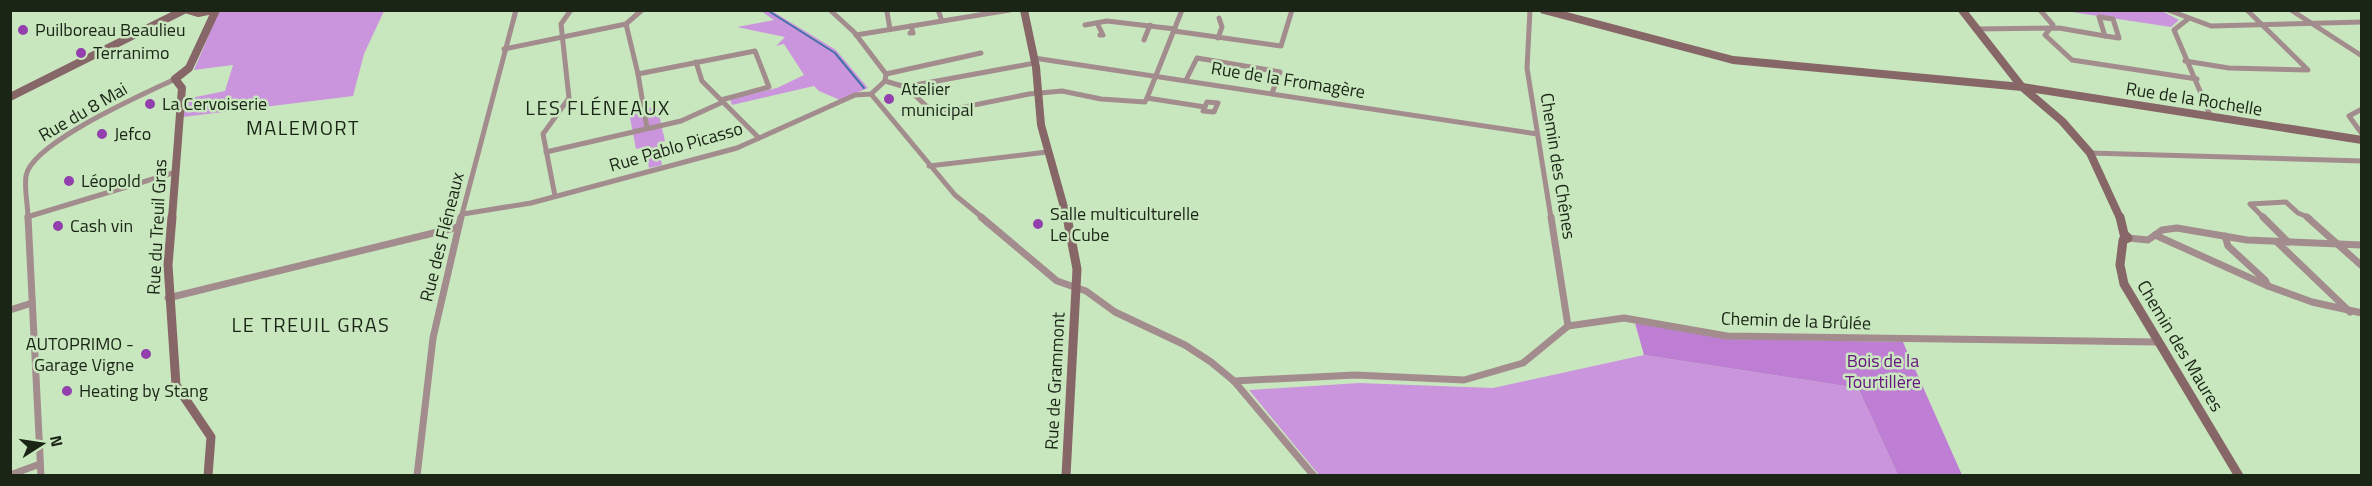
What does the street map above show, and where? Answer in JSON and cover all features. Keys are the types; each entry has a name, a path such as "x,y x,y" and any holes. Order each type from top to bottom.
{"street":[{"name":"Rue des Fléneaux","path":"417,476 434,338 458,227 516,10"},
{"path":"555,196 543,134 569,98 561,24 571,10"},
{"path":"504,49 626,24 642,10"},
{"path":"830,10 856,34 886,74 885,81 909,88 917,100 934,113 1037,93 1062,91 1101,99 1145,102 1158,75 1182,10"},
{"path":"938,10 942,21"},
{"path":"856,34 1010,10"},
{"name":"Rue de Grammont","path":"1024,10 1034,60 1047,152 1073,241 1077,268 1074,288 1077,311 1066,476"},
{"path":"1085,25 1107,21 1150,25 1218,38 1279,46 1284,44 1292,10"},
{"name":"Chemin des Chênes","path":"1530,10 1527,68 1568,326"},
{"name":"Rue de la Rochelle","path":"1544,10 1733,60 2022,87 2361,140"},
{"path":"1962,10 1974,29 2022,87 2062,121 2090,153 2119,212 2128,238 2148,240 2162,230 2177,228 2277,242 2361,245"},
{"path":"2040,10 2052,23 2045,34 2072,60 2195,79"},
{"path":"2168,10 2211,26 2361,22"},
{"path":"2187,62 2229,68 2308,69 2247,10"},
{"path":"2291,10 2361,56"},
{"path":"10,97 173,17 188,11 211,13 189,68 175,79"},
{"path":"886,12 890,29"},
{"path":"1974,29 2050,28 2105,36 2119,38 2113,19 2099,17 2105,36"},
{"path":"1218,38 1222,27 1219,18"},
{"path":"2188,19 2174,30 2211,117"},
{"path":"1097,23 1103,34 1100,35"},
{"path":"626,24 638,74 647,128"},
{"path":"1144,40 1150,25"},
{"path":"910,33 913,33 911,26"},
{"path":"1233,40 1235,33"},
{"path":"546,152 681,121 722,101 769,87 755,51 638,74"},
{"path":"886,74 981,53"},
{"path":"1186,80 1197,58 1280,72 1272,93"},
{"name":"Rue de la Fromagère","path":"909,88 1034,60 1158,75 1538,134"},
{"path":"696,62 702,81 759,138"},
{"name":"Rue du Treuil Gras","path":"175,79 182,88 168,265 168,298 176,385 183,400 208,429 211,437 208,476"},
{"name":"Rue du 8 Mai","path":"41,476 26,175 39,154 62,138 175,79"},
{"name":"Rue Pablo Picasso","path":"463,214 516,206 737,148 855,95 871,94 885,81"},
{"path":"871,94 955,195 1057,281 1086,291 1115,312 1185,345 1234,381 1314,476"},
{"path":"1147,98 1205,107"},
{"path":"2361,109 2349,116 2361,134"},
{"path":"929,166 1047,152"},
{"path":"2090,153 2156,158 2299,157 2361,161"},
{"path":"27,217 176,172"},
{"path":"2288,242 2250,204 2286,202 2298,213 2312,219 2361,266"},
{"path":"168,298 458,227"},
{"path":"2155,236 2268,286 2312,302 2361,313"},
{"path":"2225,236 2228,246 2268,286"},
{"name":"Chemin des Maures","path":"2128,238 2123,240 2120,265 2124,284 2239,476"},
{"path":"2277,242 2350,312"},
{"path":"2241,274 2256,272"},
{"path":"10,310 32,303"},
{"name":"Chemin de la Brûlée","path":"1568,326 1624,318 1727,336 2157,342"},
{"path":"1234,381 1356,375 1464,380 1523,363 1568,326"},
{"path":"10,475 40,464"}],"shaded area":[{"path":"224,10 384,11 364,54 353,96 183,117 186,99 225,91 233,65 194,70 218,13"},
{"path":"761,11 772,11 836,50 868,88 840,100 819,91 814,86 732,105 730,99 777,88 804,75 784,44 776,46 785,37 737,27 774,20"},
{"path":"2065,11 2162,11 2179,20 2171,27"},
{"path":"657,106 665,141 657,144 662,165 649,168 645,147 636,149 629,113"},
{"path":"1644,355 1858,388 1898,475 1319,475 1249,390 1359,383 1493,388"}],"green space":[{"name":"Bois de la Tourtillère","path":"1635,323 1727,339 1903,342 1962,475 1898,475 1858,388 1644,355"}],"waterway":[{"path":"767,10 835,53 864,88"}],"place":[{"name":"Puilboreau Beaulieu","path":"23,30"},
{"name":"Terranimo","path":"81,53"},
{"name":"Atelier municipal","path":"889,99"},
{"name":"La Cervoiserie","path":"150,104"},
{"name":"Jefco","path":"102,134"},
{"name":"Léopold","path":"69,181"},
{"name":"Salle multiculturelle Le Cube","path":"1038,224"},
{"name":"Cash vin","path":"58,226"},
{"name":"AUTOPRIMO - Garage Vigne","path":"146,354"},
{"name":"Heating by Stang","path":"67,391"}],"district":[{"name":"LES FLÉNEAUX","path":"598,108"},
{"name":"MALEMORT","path":"303,128"},
{"name":"LE TREUIL GRAS","path":"311,325"}]}
